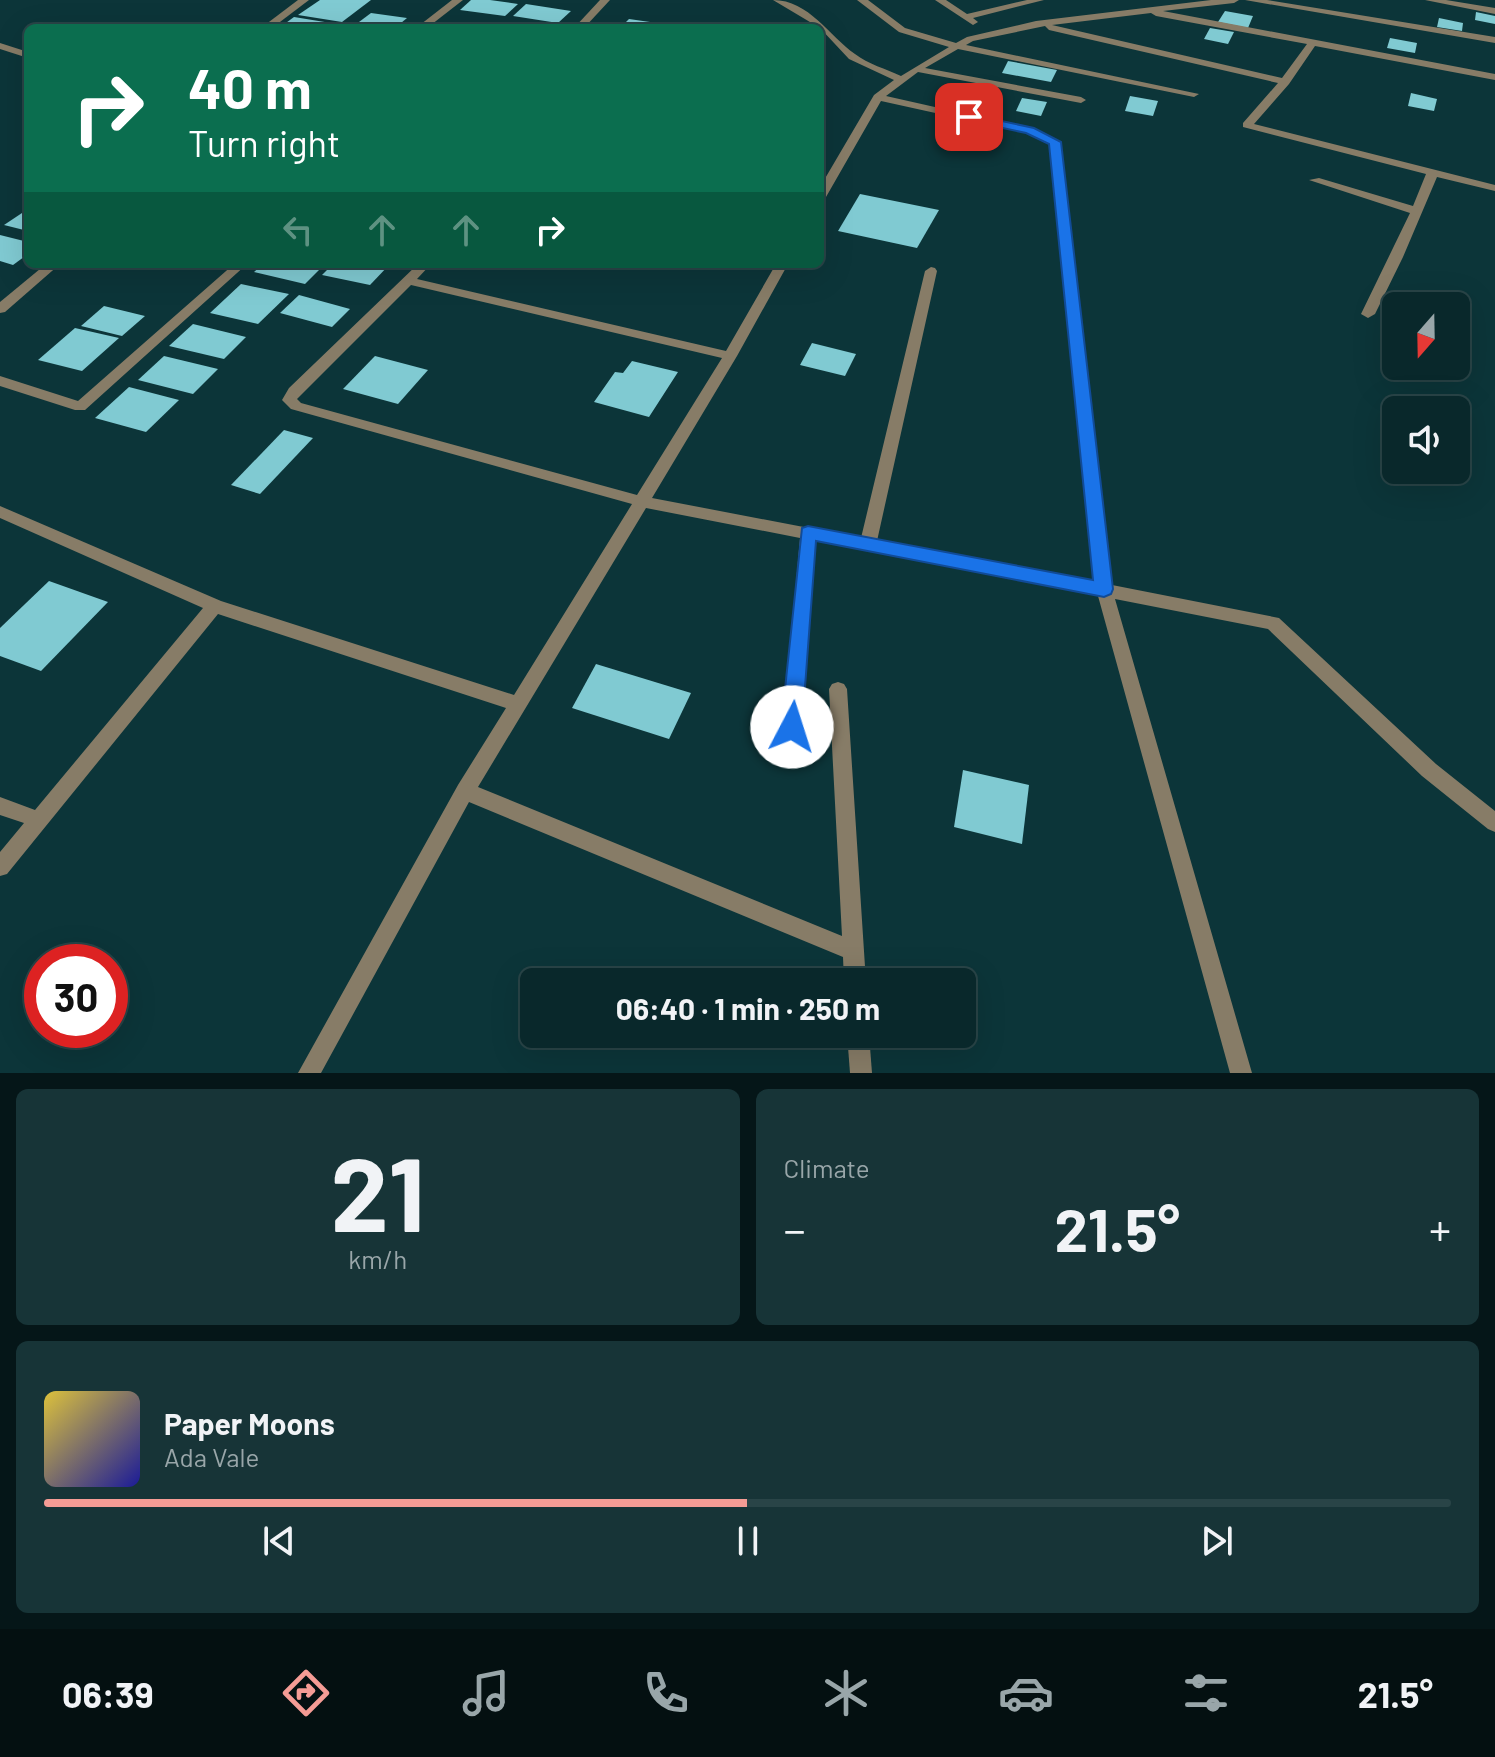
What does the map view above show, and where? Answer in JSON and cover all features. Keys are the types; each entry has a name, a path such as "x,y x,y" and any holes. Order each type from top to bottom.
{"street":[{"path":"271,24 304,0"},
{"path":"426,24 458,0"},
{"path":"583,24 605,0"},
{"path":"778,0 818,24"},
{"path":"862,0 902,30 957,46 1194,94"},
{"path":"940,0 990,35"},
{"path":"966,17 1039,0"},
{"path":"1107,0 1128,12"},
{"path":"824,190 878,97 916,69 970,39 1036,24 1182,2 1234,0"},
{"path":"1250,0 1495,40"},
{"path":"1430,0 1495,11"},
{"path":"1023,2 1056,22"},
{"path":"1143,10 1495,77"},
{"path":"1036,24 1285,82"},
{"path":"824,29 852,57 902,80"},
{"path":"1314,41 1285,82 1247,125 1495,188"},
{"path":"0,46 24,54"},
{"path":"916,69 1081,100"},
{"path":"878,97 1029,131 1055,142 1104,589 1241,1073"},
{"path":"1368,314 1397,257 1433,172"},
{"path":"1315,180 1415,211"},
{"path":"0,309 49,268"},
{"path":"0,381 80,407 236,268"},
{"path":"421,268 294,391 289,400 296,406 640,501 1273,623 1429,770 1495,823"},
{"path":"309,1073 465,791 730,356 780,268"},
{"path":"868,544 931,271"},
{"path":"409,281 730,356"},
{"path":"0,512 215,606 518,704"},
{"path":"792,727 808,533"},
{"path":"0,867 215,606"},
{"path":"838,689 854,968"},
{"path":"465,791 853,951"},
{"path":"0,806 39,820"},
{"path":"859,1048 861,1073"}],"building":[{"path":"320,0 371,0 342,22 298,15"},
{"path":"471,0 518,4 505,16 460,10"},
{"path":"526,4 571,11 558,23 513,16"},
{"path":"1225,11 1253,16 1248,28 1218,22"},
{"path":"1476,12 1495,16 1495,24 1475,20"},
{"path":"371,13 407,18 400,24 356,24"},
{"path":"294,17 337,24 284,24"},
{"path":"1439,18 1463,23 1462,31 1437,27"},
{"path":"629,19 664,24 624,24"},
{"path":"1210,28 1234,32 1228,44 1204,39"},
{"path":"1390,38 1417,43 1415,53 1387,48"},
{"path":"1008,61 1057,70 1051,82 1002,73"},
{"path":"1411,93 1437,99 1434,111 1408,106"},
{"path":"1130,96 1158,101 1153,116 1125,111"},
{"path":"1022,98 1047,102 1041,116 1016,111"},
{"path":"860,194 939,210 917,248 838,231"},
{"path":"24,212 24,230 4,225"},
{"path":"0,235 24,241 24,257 13,265 0,261"},
{"path":"258,268 321,268 305,284 254,272"},
{"path":"329,268 386,268 370,285 322,275"},
{"path":"241,284 289,294 258,324 210,313"},
{"path":"299,295 350,309 332,327 280,313"},
{"path":"104,306 145,316 122,336 81,326"},
{"path":"193,324 246,337 224,359 169,346"},
{"path":"75,328 119,338 82,371 38,360"},
{"path":"812,343 856,354 845,376 800,365"},
{"path":"164,356 218,369 193,394 138,380"},
{"path":"375,356 428,370 398,404 343,389"},
{"path":"632,361 678,372 649,417 594,402 615,372 623,373"},
{"path":"129,387 179,400 146,432 95,418"},
{"path":"284,430 313,438 260,494 231,485"},
{"path":"49,581 108,602 41,671 0,656 0,628"},
{"path":"596,664 691,693 669,739 572,708"},
{"path":"963,770 1029,785 1022,844 954,827"}],"route":[{"path":"792,727 808,533 1104,589 1055,142 1029,131 969,117"}]}
